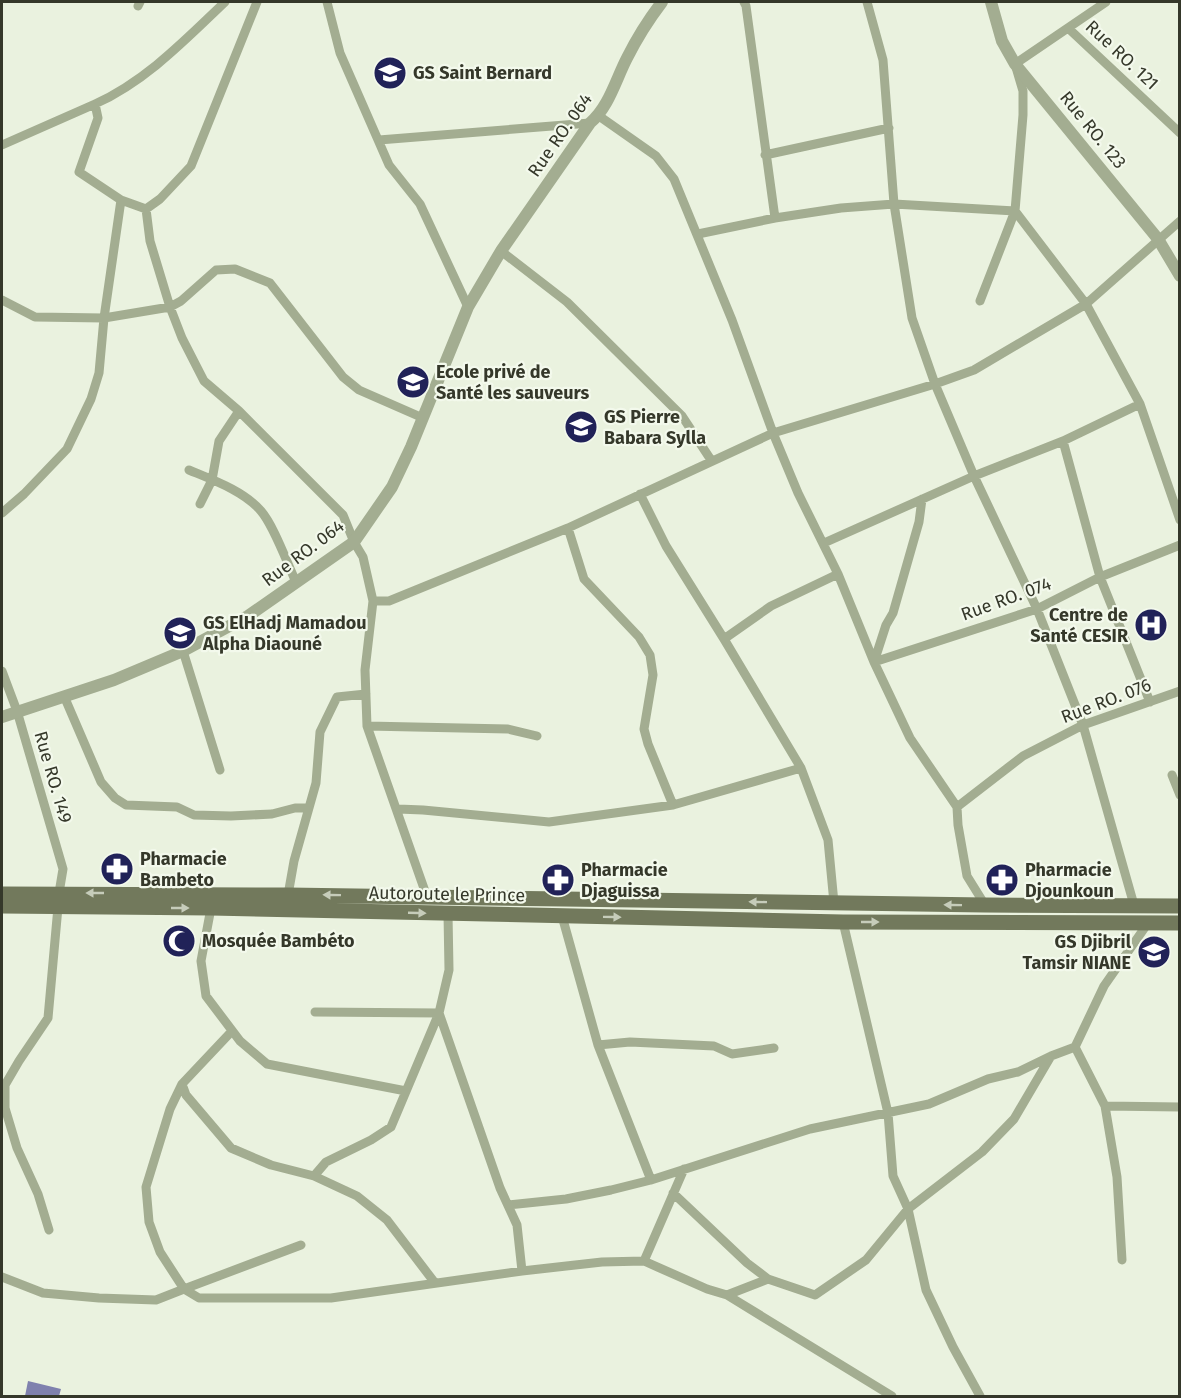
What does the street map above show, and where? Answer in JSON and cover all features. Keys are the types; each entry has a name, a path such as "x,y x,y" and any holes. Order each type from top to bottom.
{"main road":[{"path":"2,888 59,900"},
{"name":"Autoroute le Prince","path":"2,894 59,900 211,908 448,914 843,922 1179,923"},
{"name":"Autoroute le Prince","path":"2,906 59,900 288,894 1179,906"},
{"path":"2,913 59,900"}],"street":[{"path":"2,145 107,99 164,60 225,2"},
{"path":"146,209 160,199 191,166 257,2"},
{"path":"327,2 340,53 389,165 420,204 468,307"},
{"name":"Rue RO. 064","path":"2,717 114,680 183,651 248,616 354,542 392,487 468,307 501,251 595,120 649,19 662,2"},
{"path":"744,2 775,218"},
{"path":"867,2 883,60 894,204 912,318 935,384 974,476 1037,609 1083,725 1134,905"},
{"name":"Rue RO. 123","path":"991,2 1002,41 1015,64 1158,239 1179,276"},
{"path":"980,301 1015,211 1023,91 1015,64 1106,2"},
{"name":"Rue RO. 121","path":"1068,28 1179,133"},
{"path":"95,105 98,118 79,172 121,200 146,209"},
{"path":"379,141 595,120 656,156 674,179 698,234 773,433 798,493 838,574 874,662 910,738 957,807 967,876 985,905"},
{"path":"765,154 889,128"},
{"path":"2,513 24,494 67,449 91,399 99,374 104,318 121,200"},
{"path":"698,234 775,218 841,208 894,204 1015,211 1086,304 1140,404 1179,520"},
{"path":"146,209 150,241 170,307 182,338 204,381 239,411 344,515 354,542 363,557 373,601 364,670 367,726 428,897"},
{"path":"373,601 389,601 568,528 773,433 974,370 1086,304 1179,221"},
{"path":"501,251 567,302 682,416 711,460"},
{"path":"2,300 36,316 104,318 170,307 182,301 216,270 235,269 270,283 343,377 359,390 423,418"},
{"path":"824,543 974,476 1063,441 1140,404"},
{"path":"200,504 212,480 219,441 239,411"},
{"path":"1063,441 1100,577 1150,702"},
{"path":"189,470 248,500 262,512 296,582"},
{"path":"640,494 666,546 801,768 828,840 834,903"},
{"path":"874,662 886,625 893,613 919,522 922,499"},
{"path":"568,528 584,579 639,637 650,655 652,675 644,729 673,805"},
{"name":"Rue RO. 074","path":"874,662 1037,609 1100,577 1179,545"},
{"path":"724,639 771,606 838,574"},
{"path":"183,651 220,770"},
{"name":"Rue RO. 149","path":"2,671 17,711 63,869 48,1018 5,1085 3,1108"},
{"name":"Rue RO. 076","path":"957,807 1023,756 1083,725 1179,691"},
{"path":"288,894 294,861 316,783 320,732 337,697 366,694"},
{"path":"64,696 101,782 115,798 126,805 177,807 194,815 231,816 272,814 295,808 309,808"},
{"path":"367,726 508,729 537,736"},
{"path":"398,809 549,822 673,805 801,768"},
{"path":"1172,775 1179,795"},
{"path":"211,908 201,962 206,996 240,1041 267,1064 406,1091"},
{"path":"314,1176 326,1162 371,1140 391,1127 439,1013 449,970 448,914"},
{"path":"562,916 598,1045 651,1180"},
{"path":"843,922 888,1113 893,1176 908,1209 926,1290 952,1347 980,1396"},
{"path":"508,1205 577,1197 651,1180 810,1129 929,1104 988,1079 1017,1072 1075,1047 1104,986 1148,923"},
{"path":"315,1012 439,1013"},
{"path":"439,1013 517,1226 522,1271"},
{"path":"232,1031 182,1084 167,1119 146,1186 149,1222 160,1252 184,1289 199,1298 330,1298 522,1271 602,1262 644,1261 707,1289 727,1295 892,1396"},
{"path":"598,1045 630,1042 714,1046 732,1054 774,1048"},
{"path":"1075,1047 1106,1106 1117,1177 1122,1260"},
{"path":"673,1192 747,1263 768,1279 815,1295 866,1260 908,1209 982,1152 1014,1119 1052,1056"},
{"path":"182,1084 186,1095 231,1148 271,1165 314,1176 357,1196 387,1220 435,1283"},
{"path":"1106,1106 1179,1107"},
{"path":"3,1108 17,1148 38,1194 49,1230"},
{"path":"644,1261 684,1169"},
{"path":"2,1277 43,1293 156,1300 301,1245"},
{"path":"727,1295 768,1279"}],"water":[{"path":"28,1381 61,1389 59,1396 25,1396"}],"place":[{"name":"GS Saint Bernard","path":"390,73"},
{"name":"Ecole privé de Santé les sauveurs","path":"413,382"},
{"name":"GS Pierre Babara Sylla","path":"581,427"},
{"name":"Centre de Santé CESIR","path":"1151,625"},
{"name":"GS ElHadj Mamadou Alpha Diaouné","path":"180,633"},
{"name":"Pharmacie Bambeto","path":"117,869"},
{"name":"Pharmacie Djaguissa","path":"558,880"},
{"name":"Pharmacie Djounkoun","path":"1002,880"},
{"name":"Mosquée Bambéto","path":"179,941"},
{"name":"GS Djibril Tamsir NIANE","path":"1154,952"}]}
